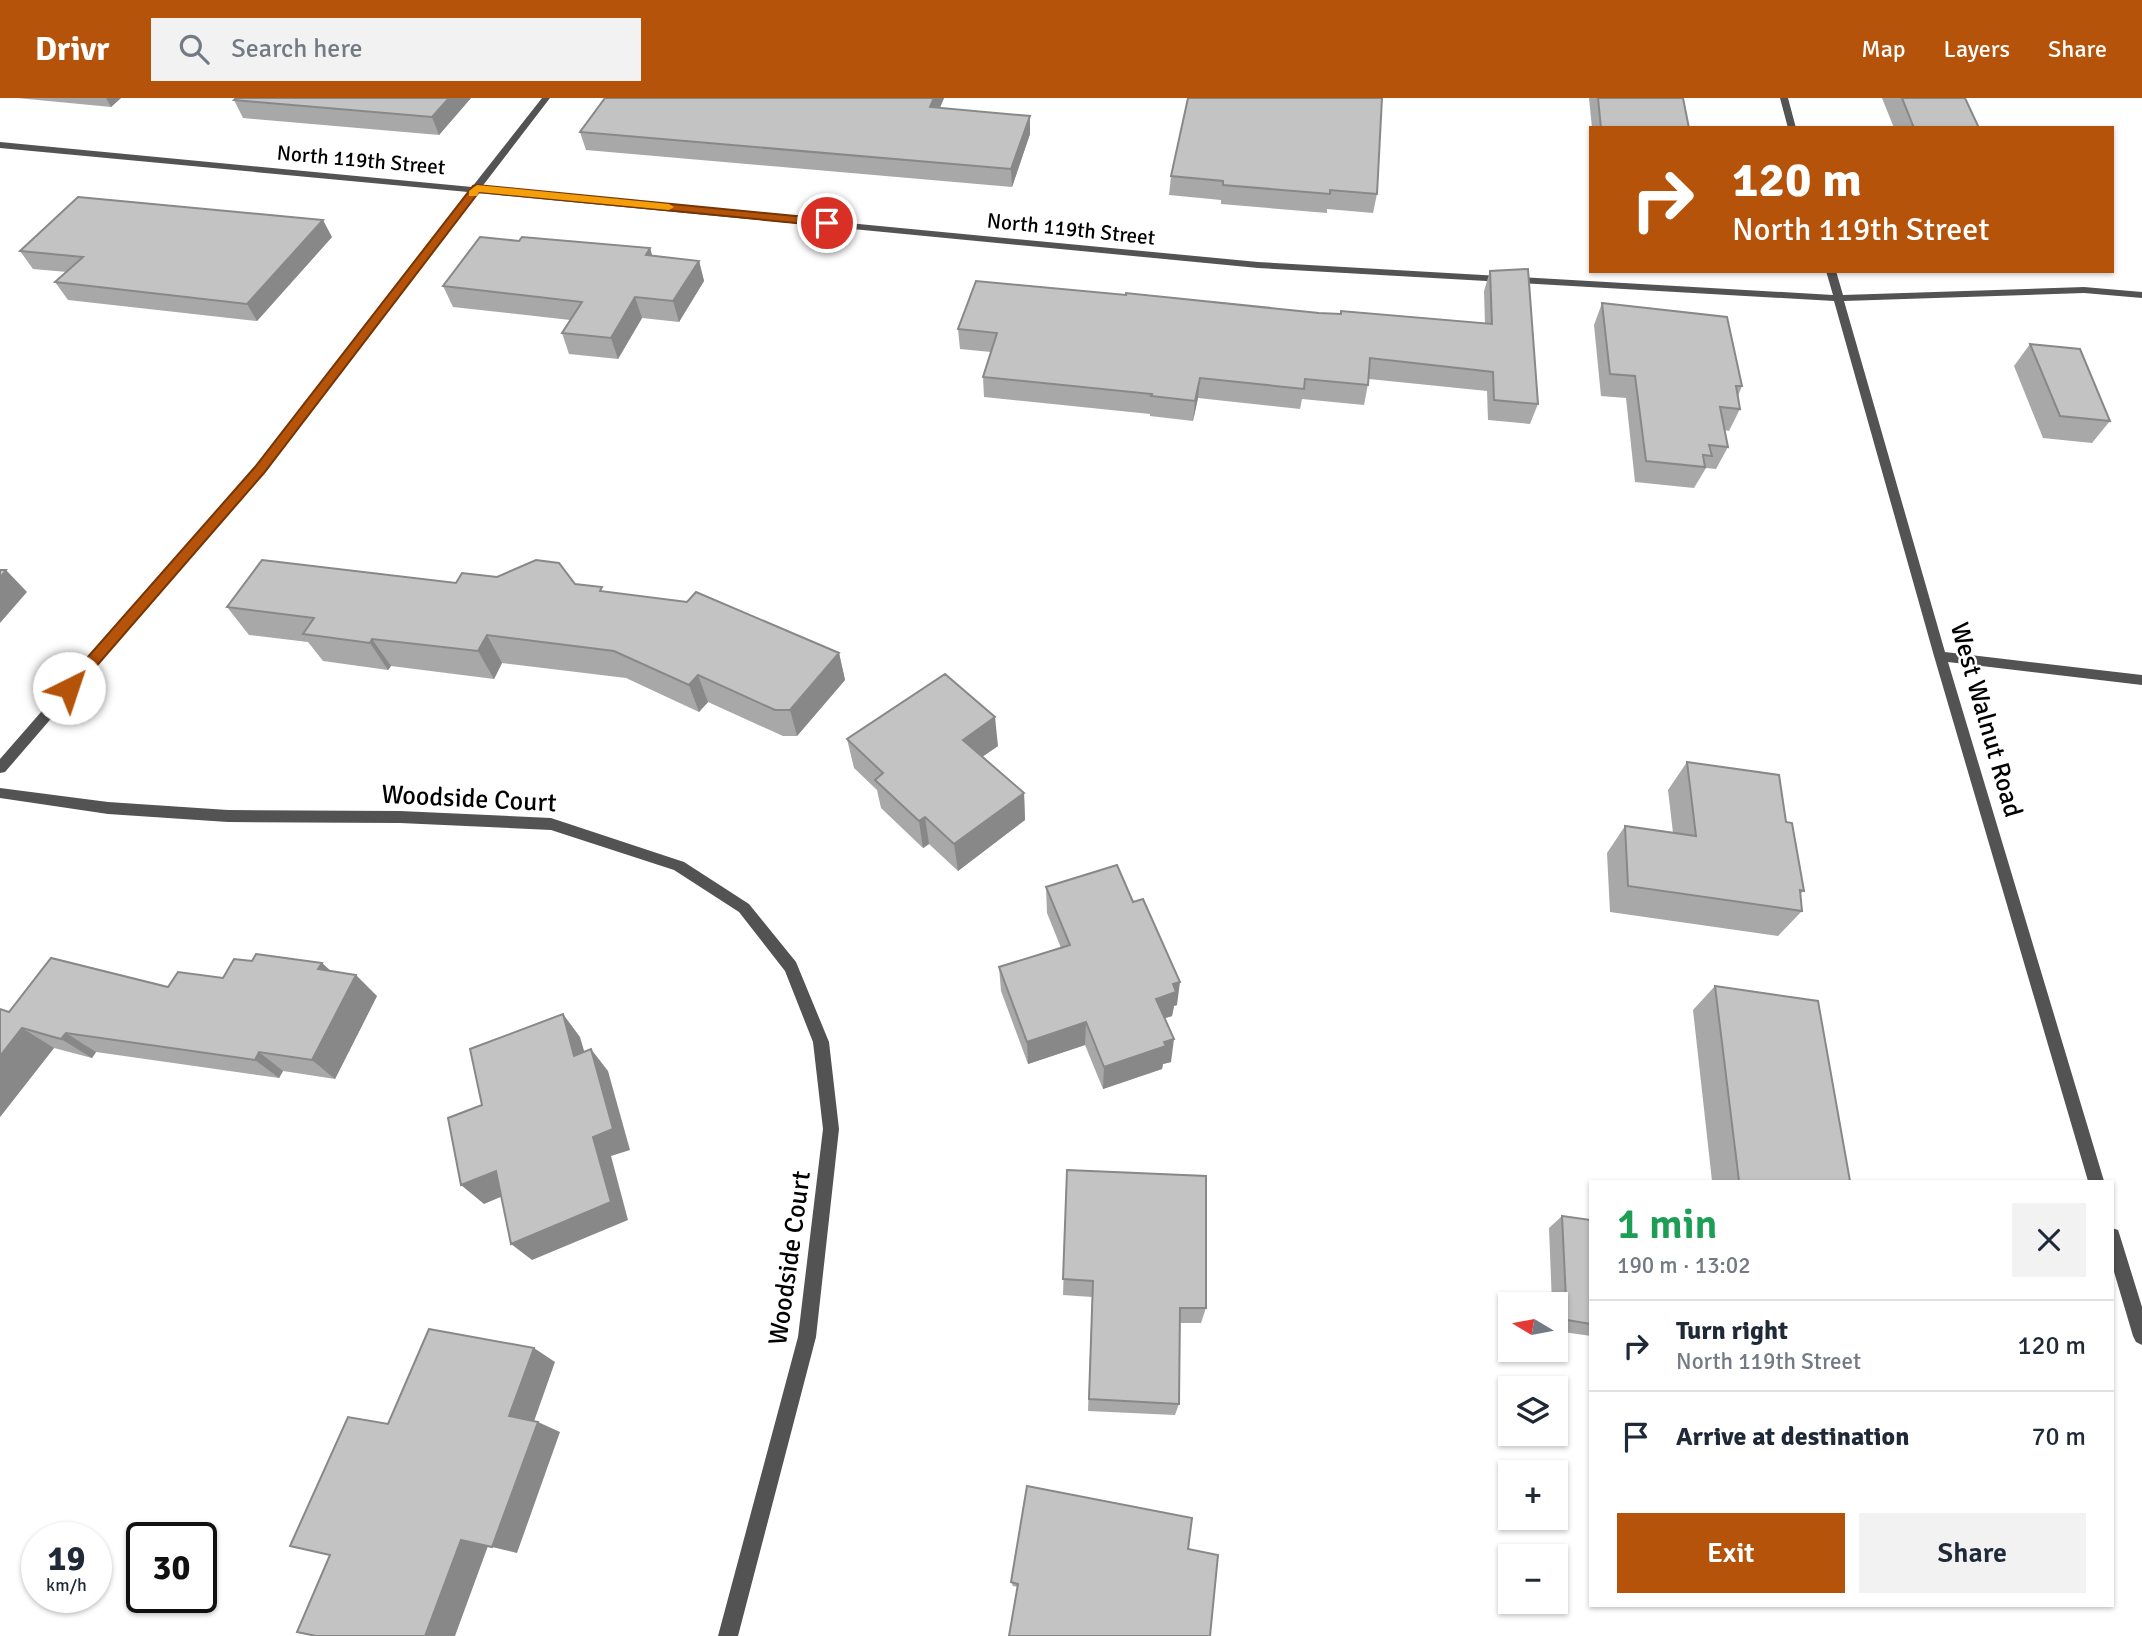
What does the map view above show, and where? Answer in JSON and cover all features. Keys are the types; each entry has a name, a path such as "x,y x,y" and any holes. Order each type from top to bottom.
{"street":[{"path":"0,768 259,470 547,98"},
{"path":"1784,98 1791,126"},
{"name":"North 119th Street","path":"0,145 477,188 1258,265 1838,298 2084,290 2142,295"},
{"name":"West Walnut Road","path":"1832,273 1940,656 2096,1180"},
{"path":"1940,656 2142,681"},
{"name":"Woodside Court","path":"0,793 108,808 228,816 400,817 551,824 679,866 744,908 791,967 821,1042 831,1129 807,1337 728,1636"},
{"path":"2114,1243 2142,1336"}],"building":[{"path":"449,98 432,117 234,100"},
{"path":"605,98 934,98 930,107 1030,116 1011,169 580,132"},
{"path":"1188,98 1382,98 1377,194 1330,190 1330,194 1223,185 1223,181 1171,176"},
{"path":"1598,98 1683,98 1689,126 1601,126"},
{"path":"1902,98 1965,98 1978,126 1913,126"},
{"path":"78,197 323,220 247,304 55,282 83,257 20,251"},
{"path":"480,237 519,241 522,237 650,248 646,255 699,261 673,301 635,297 611,338 562,333 582,302 443,286"},
{"path":"1528,269 1538,404 1494,400 1493,372 1370,358 1368,385 1305,379 1304,389 1200,378 1195,401 1151,396 1152,394 983,377 997,333 958,329 976,281 1319,313 1341,314 1341,311 1492,324 1490,271"},
{"path":"1602,303 1727,317 1742,386 1736,386 1740,409 1720,407 1728,447 1709,445 1712,456 1703,455 1705,467 1646,461 1635,376 1610,374"},
{"path":"2030,344 2080,349 2110,421 2060,416"},
{"path":"262,560 456,583 462,573 497,577 536,560 559,563 575,584 602,587 600,591 687,602 696,592 839,653 790,710 775,710 698,675 689,685 614,651 487,635 478,651 372,639 370,643 303,634 314,618 227,607"},
{"path":"945,674 995,717 963,740 1024,793 954,844 925,817 919,821 875,780 883,773 847,739"},
{"path":"1687,762 1779,775 1786,822 1792,823 1804,891 1800,890 1802,911 1628,886 1625,826 1696,836"},
{"path":"1117,865 1133,902 1143,899 1180,982 1173,984 1176,992 1156,999 1174,1039 1164,1042 1166,1046 1104,1067 1086,1022 1027,1042 999,967 1070,945 1046,887"},
{"path":"256,954 322,963 318,969 356,975 312,1060 259,1052 255,1060 66,1033 61,1039 22,1028 0,1056 0,1009 9,1012 51,958 168,987 178,972 223,978 234,959 252,961"},
{"path":"1715,986 1818,1001 1850,1180 1739,1180"},
{"path":"563,1014 574,1056 591,1049 613,1129 593,1137 611,1202 511,1244 496,1171 461,1185 448,1118 482,1105 470,1049"},
{"path":"1067,1170 1206,1176 1206,1308 1180,1308 1179,1404 1089,1399 1093,1281 1063,1279"},
{"path":"1562,1216 1589,1220 1589,1324 1568,1320"},
{"path":"429,1329 534,1348 509,1416 538,1422 492,1547 461,1540 425,1636 316,1636 297,1632 330,1555 290,1546 348,1417 388,1424"},
{"path":"1027,1486 1192,1518 1188,1549 1218,1555 1210,1636 1009,1636 1018,1584 1011,1582"}],"slow traffic":[{"path":"473,193 477,188 669,207"}],"route":[{"path":"69,688 259,470 477,188 827,223"}]}
